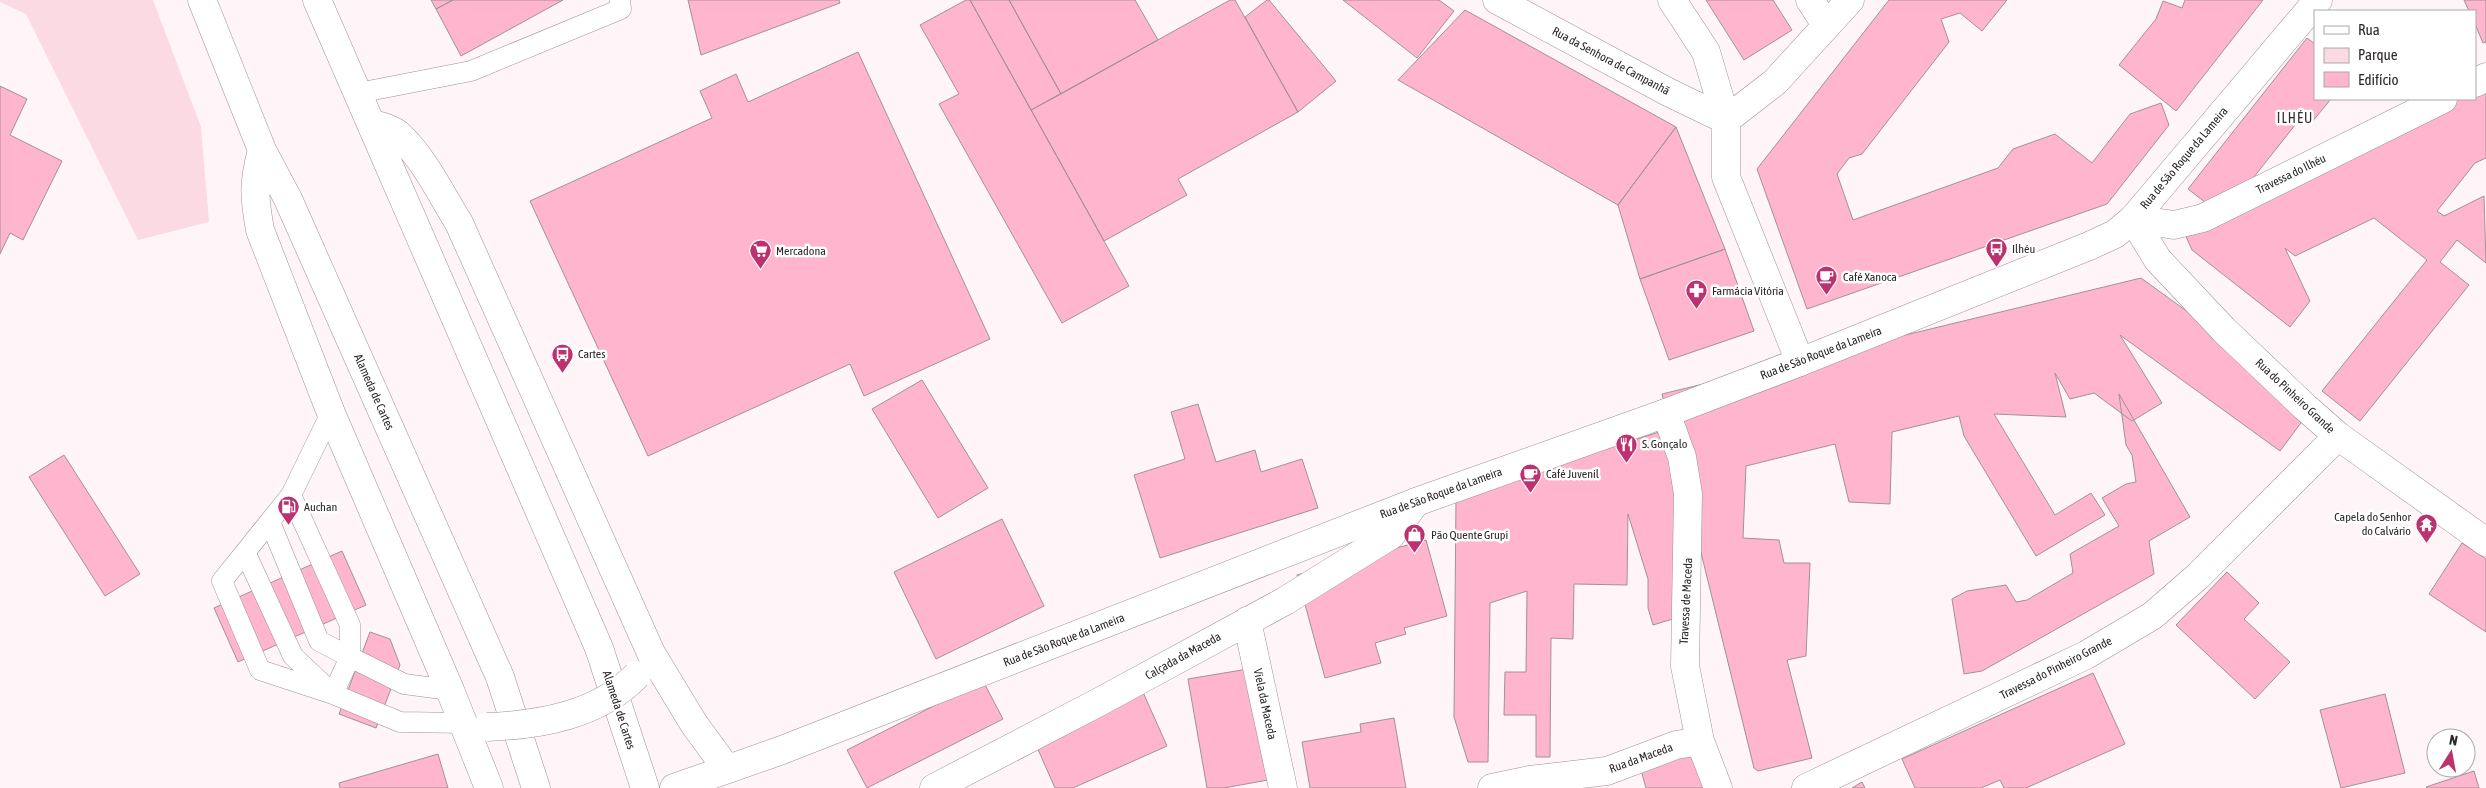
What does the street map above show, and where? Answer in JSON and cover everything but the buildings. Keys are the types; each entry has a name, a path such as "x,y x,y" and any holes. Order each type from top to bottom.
{"main road":[{"name":"Alameda de Cartes","path":"202,0 262,150 288,199 500,677 536,788"},
{"name":"Alameda de Cartes","path":"318,0 599,648 645,788"},
{"name":"Rua da Senhora de Campanhã","path":"1497,0 1668,92 1726,120"},
{"path":"1672,0 1706,52 1726,120 1726,177 1800,362"},
{"path":"1810,0 1826,25"},
{"path":"1726,120 1775,82 1850,0"},
{"name":"Rua de São Roque da Lameira","path":"674,788 782,750 1416,502 1666,413 1800,362 2090,246 2114,234 2133,219 2318,0"},
{"name":"Travessa do Ilhéu","path":"2133,219 2164,226 2183,224 2203,218 2440,100"},
{"path":"372,124 386,127 400,135 429,174 459,223 644,664 694,724 716,772"},
{"path":"262,150 254,178 260,230 331,413 450,690 475,725 489,788"},
{"name":"Rua do Pinheiro Grande","path":"2133,219 2158,260 2191,295 2231,337 2338,436 2486,542"},
{"name":"Travessa de Maceda","path":"1666,413 1682,457 1688,494 1689,541 1684,650 1700,741 1718,788"},
{"name":"Travessa do Pinheiro Grande","path":"1806,788 2086,655 2152,616 2197,578 2338,436"},
{"name":"Calçada da Maceda","path":"934,788 1101,702 1284,601 1391,535 1416,502"},
{"name":"Viela da Maceda","path":"1247,620 1283,788"},
{"path":"475,725 530,724 572,714 606,701 624,688 644,664"},
{"name":"Rua da Maceda","path":"1492,788 1530,780 1607,771 1676,745 1700,741"}],"lane":[{"path":"358,93 471,71 621,9 620,0"},
{"path":"331,413 291,495 222,581 260,670 333,694 400,722 475,725"},
{"path":"291,495 350,625 350,657 333,694"},
{"path":"270,522 319,641 404,684 450,690"},
{"path":"245,552 293,656 333,694"}],"green space":[{"path":"0,0 153,0 201,127 209,222 138,240 26,14 0,2"}],"place":[{"name":"Ilhéu","path":"1996,268"},
{"name":"Mercadona","path":"760,270"},
{"name":"Café Xanoca","path":"1827,296"},
{"name":"Farmácia Vitória","path":"1696,310"},
{"name":"Cartes","path":"562,373"},
{"name":"S. Gonçalo","path":"1626,463"},
{"name":"Café Juvenil","path":"1530,493"},
{"name":"Auchan","path":"288,526"},
{"name":"Capela do Senhor do Calvário","path":"2427,543"},
{"name":"Pão Quente Grupi","path":"1415,554"}],"district":[{"name":"ILHÉU","path":"2295,118"}]}
